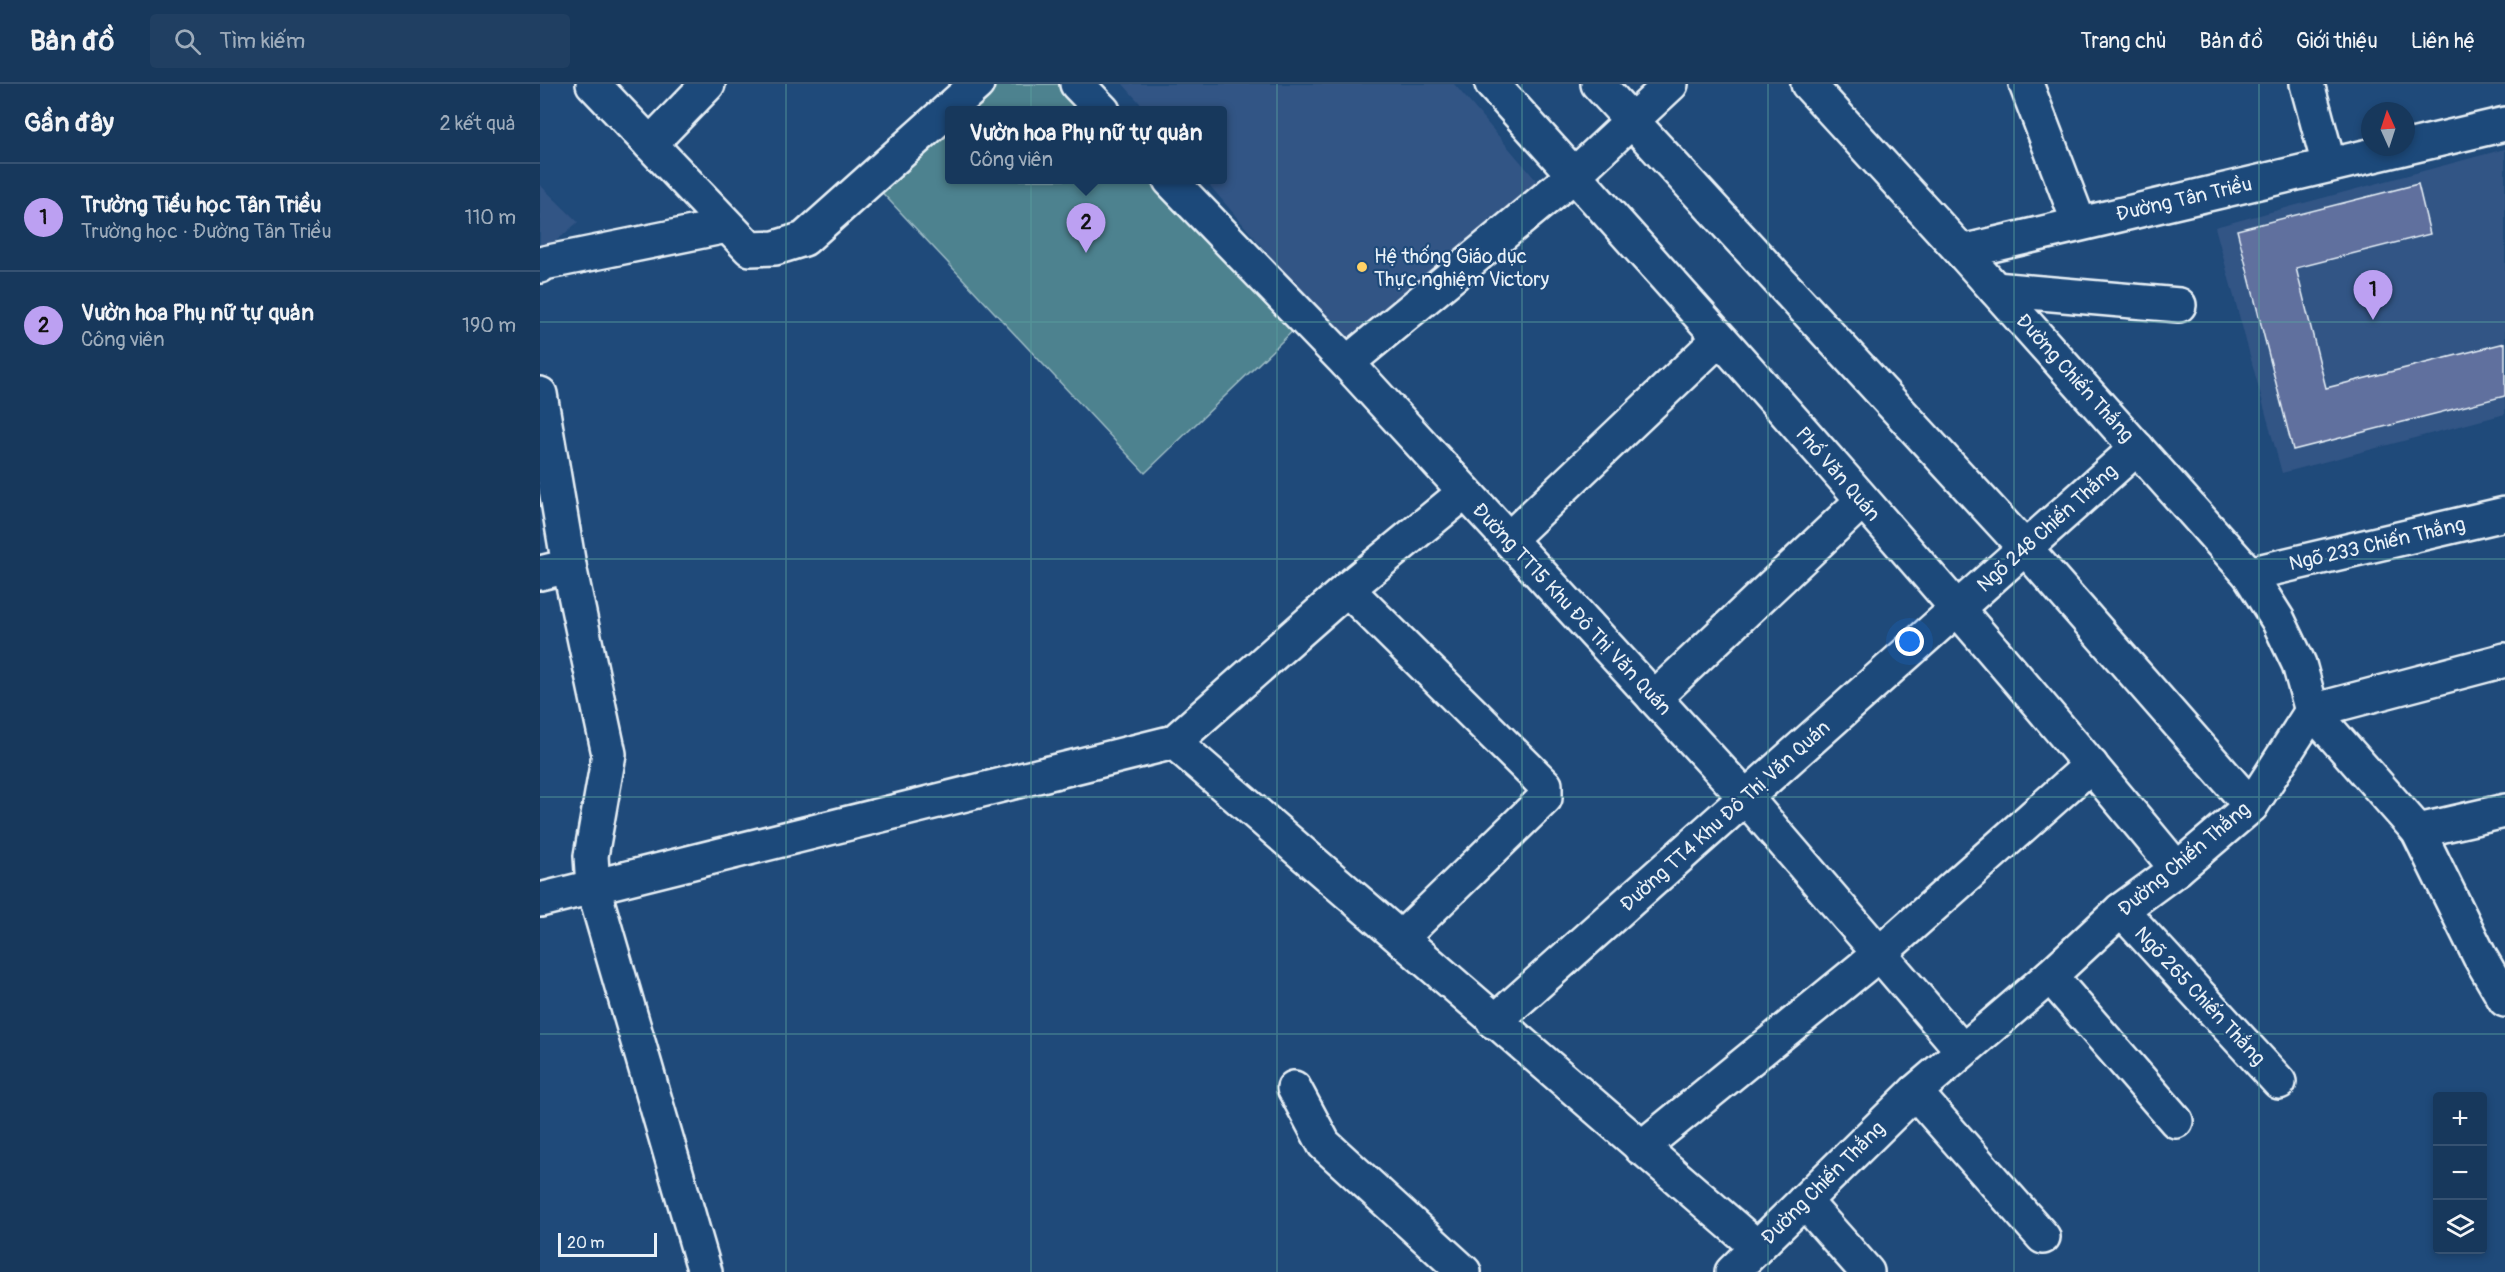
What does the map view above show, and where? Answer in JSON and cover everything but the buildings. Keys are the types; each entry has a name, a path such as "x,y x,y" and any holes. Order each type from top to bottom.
{"street":[{"path":"593,84 750,249 775,248 804,239 945,112"},
{"path":"650,144 708,84"},
{"path":"952,106 976,84"},
{"path":"1077,84 1098,106"},
{"name":"Phố Văn Quán","path":"1492,84 1956,608 2177,869"},
{"path":"1598,84 2025,548 2251,806"},
{"path":"1347,363 1574,175 1671,84"},
{"name":"Đường Chiến Thắng","path":"1732,1272 1915,1092 2050,976 2121,910 2177,869 2251,806 2312,711 2299,664 2278,620 2249,574 1962,252 1808,84"},
{"path":"2026,84 2079,223"},
{"path":"2307,84 2329,165"},
{"name":"Đường Tân Triều","path":"1962,252 2505,124"},
{"name":"Đường TT15 Khu Đô Thị Văn Quán","path":"1174,184 1347,363 1746,798 1962,1050"},
{"path":"540,266 544,263 727,226"},
{"path":"1995,289 2179,305"},
{"path":"1509,539 1719,339"},
{"path":"540,394 555,569 609,753 591,856 593,887 705,1272"},
{"name":"Ngõ 248 Chiến Thắng","path":"1956,608 2137,448"},
{"path":"540,900 1174,742 1347,589 1465,492"},
{"path":"1654,698 1862,501"},
{"name":"Ngõ 233 Chiến Thắng","path":"2249,574 2505,514"},
{"path":"1347,589 1545,785 1545,798 1401,938"},
{"name":"Đường TT4 Khu Đô Thị Văn Quán","path":"1494,1022 1956,608"},
{"path":"2505,660 2312,711 2418,831 2493,954 2505,1000"},
{"path":"1174,742 1401,938 1494,1022 1757,1247"},
{"path":"1641,1148 1879,954 2091,765"},
{"path":"2418,831 2505,811"},
{"name":"Ngõ 265 Chiến Thắng","path":"2121,910 2279,1082"},
{"path":"2050,976 2176,1121"},
{"path":"1294,1088 1324,1144 1464,1272"},
{"path":"1915,1092 2043,1238"},
{"path":"1804,1201 1867,1272"}],"shaded area":[{"name":"Hệ thống Giáo dục Thực nghiệm Victory","path":"1123,84 1454,84 1541,186 1349,348 1208,184 1227,184 1227,106 1142,106"},
{"path":"2505,149 2505,414 2282,473 2215,227"},
{"path":"540,185 578,222 540,255"}],"green space":[{"path":"984,84 1069,84 1090,106 960,106"},
{"path":"945,120 945,184 1167,184 1302,322 1145,473 874,184"}],"place":[{"name":"Vườn hoa Phụ nữ tự quản","path":"1086,253"},
{"name":"Hệ thống Giáo dục Thực nghiệm Victory","path":"1362,267"},
{"name":"Trường Tiểu học Tân Triều","path":"2373,320"}]}
